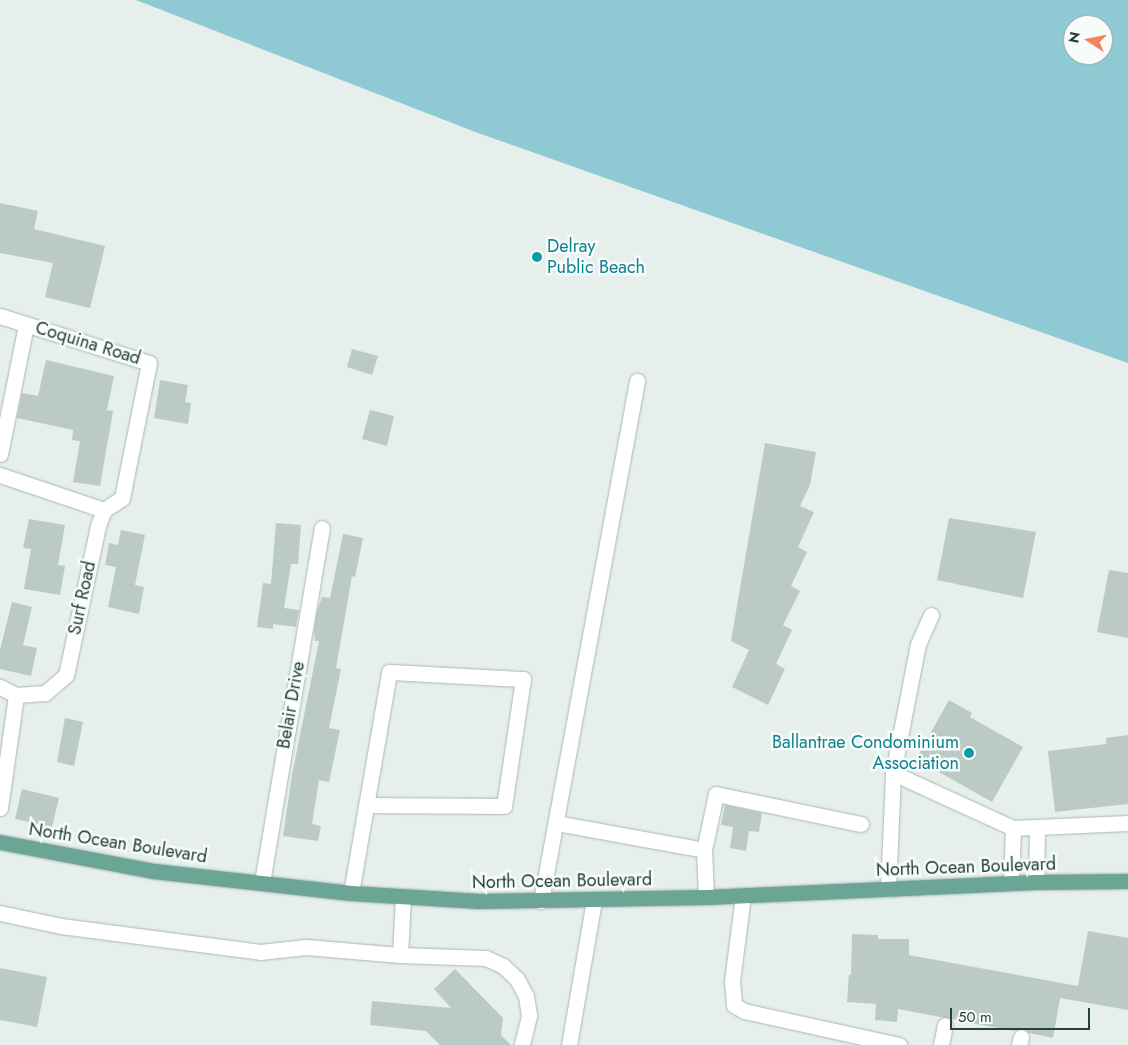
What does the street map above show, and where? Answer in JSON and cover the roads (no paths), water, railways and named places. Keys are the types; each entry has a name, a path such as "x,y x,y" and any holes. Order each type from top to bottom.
{"main road":[{"name":"North Ocean Boulevard","path":"0,842 154,871 403,897 541,901 594,900 743,896 1036,882 1128,881"}],"street":[{"name":"Coquina Road","path":"0,316 149,363 122,498 104,510"},
{"path":"0,454 26,325"},
{"path":"541,901 637,381"},
{"path":"0,475 104,510"},
{"name":"Surf Road","path":"16,695 45,693 66,675 104,510"},
{"name":"Belair Drive","path":"262,882 322,528"},
{"path":"888,889 893,773 918,644 931,615"},
{"path":"351,893 366,805 389,672 523,679 504,806 366,805"},
{"path":"0,687 16,695 0,808"},
{"path":"893,773 1013,828 1128,823"},
{"path":"706,897 704,850 716,794 861,824"},
{"path":"556,822 704,850"},
{"path":"1011,883 1013,828"},
{"path":"1036,882 1037,828"},
{"path":"743,896 732,981 734,1005 744,1011 899,1045"},
{"path":"400,955 403,897"},
{"path":"569,1045 594,900"},
{"path":"0,913 61,926 260,952 306,947 400,955 486,958 503,966 517,979 526,996 529,1016 522,1045"},
{"path":"941,1045 945,1024"}],"water":[{"path":"136,0 1128,0 1128,363 478,133"}],"place":[{"name":"Delray Public Beach","path":"537,257"},
{"name":"Ballantrae Condominium Association","path":"969,753"}]}
